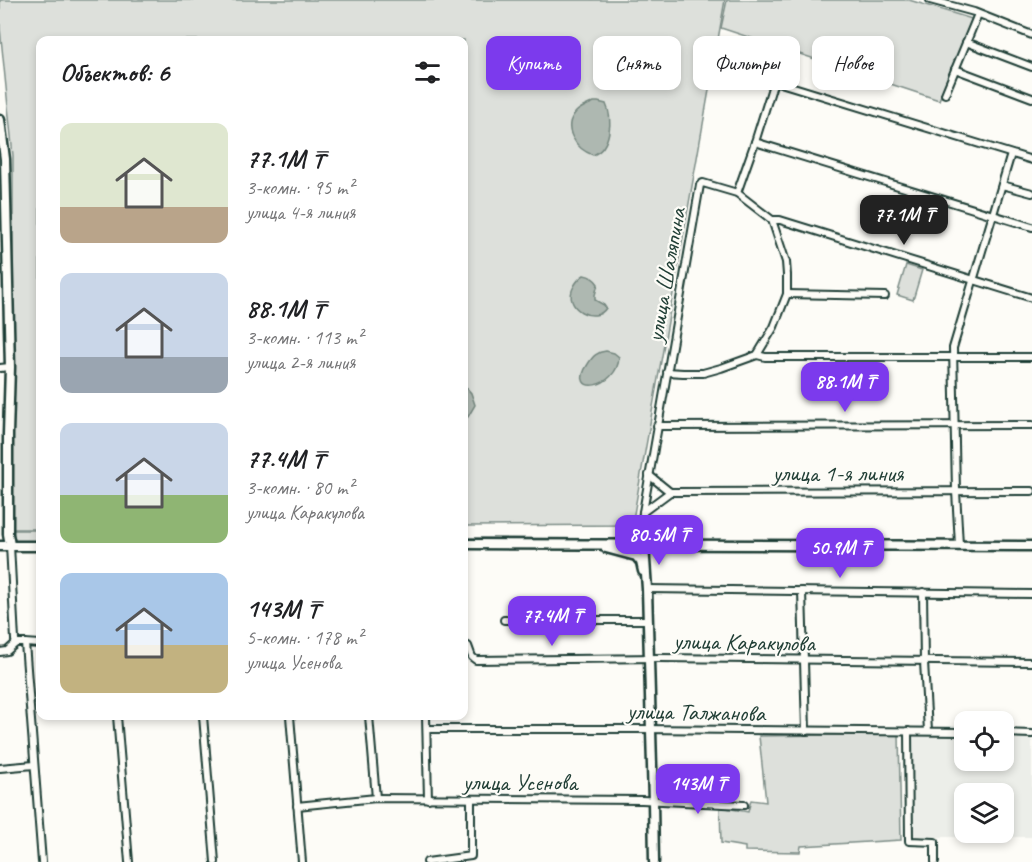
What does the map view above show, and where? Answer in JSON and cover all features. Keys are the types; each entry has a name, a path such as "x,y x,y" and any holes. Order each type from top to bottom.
{"main road":[{"path":"0,120 5,159 10,367 4,435 8,534 5,546 36,546"},
{"path":"468,544 1032,546"},
{"path":"594,544 636,556 640,562 647,589"},
{"path":"644,545 654,862"}],"street":[{"path":"930,0 978,14 1032,35"},
{"path":"945,94 978,14"},
{"path":"966,42 1032,68"},
{"path":"955,69 1032,98"},
{"path":"757,355 774,327 787,294 788,275 786,261 772,220 737,193 774,81 1032,160"},
{"path":"755,142 1032,227"},
{"path":"959,545 953,348 1011,154"},
{"name":"улица Шаляпина","path":"644,545 640,536 643,512 700,185 704,183 737,193"},
{"path":"1002,185 1032,193"},
{"path":"772,220 780,220 1032,298"},
{"path":"787,294 885,296"},
{"path":"667,372 703,373 757,355 765,357 1032,357"},
{"path":"0,368 10,367"},
{"path":"657,426 1032,425"},
{"path":"643,512 670,492 649,475"},
{"name":"улица 1-я линия","path":"670,492 1032,491"},
{"path":"5,546 16,643"},
{"path":"647,589 1032,594"},
{"path":"802,591 806,730"},
{"path":"923,592 928,731"},
{"path":"504,620 647,620"},
{"path":"0,652 7,651 16,643 36,644"},
{"path":"25,643 42,862"},
{"name":"улица Каракулова","path":"468,646 472,657 476,660 1032,662"},
{"path":"117,720 129,862"},
{"path":"203,720 215,862"},
{"path":"290,720 302,862"},
{"path":"369,720 376,798"},
{"path":"426,720 428,799"},
{"name":"улица Талжанова","path":"427,729 954,732"},
{"path":"908,731 909,841 935,842 936,862"},
{"path":"1014,734 1032,734"},
{"path":"0,768 34,765"},
{"name":"улица Усенова","path":"297,806 376,798 744,804"},
{"path":"427,862 471,856 471,800"}],"shaded area":[{"path":"0,0 725,0 719,36 693,36 693,90 709,90 632,525 468,526 468,36 36,36 36,529 13,529 13,156 0,28"},
{"path":"727,0 909,0 972,19 939,100 894,85 894,36 812,36 812,58 800,54 800,36 745,36 721,28"},
{"path":"594,102 606,104 610,125 604,146 593,155 576,143 570,131 570,125 576,112"},
{"path":"906,265 922,270 913,300 897,295"},
{"path":"584,275 592,278 598,284 595,300 606,308 601,313 588,315 576,308 572,302 571,294 574,286"},
{"path":"606,351 619,357 616,368 603,382 588,385 583,381 583,374 588,364 600,352"},
{"path":"468,390 471,393 475,405 468,417"},
{"path":"13,530 36,530 36,542 16,541 13,537"},
{"path":"468,538 630,539 630,541 468,541"},
{"path":"899,734 901,840 801,846 800,852 745,851 745,847 721,843 720,807 748,812 751,800 766,802 759,736"},
{"path":"911,736 954,736 954,771 1014,771 1014,736 1032,736 1032,837 1014,837 1014,783 954,783 954,837 914,837"}]}
